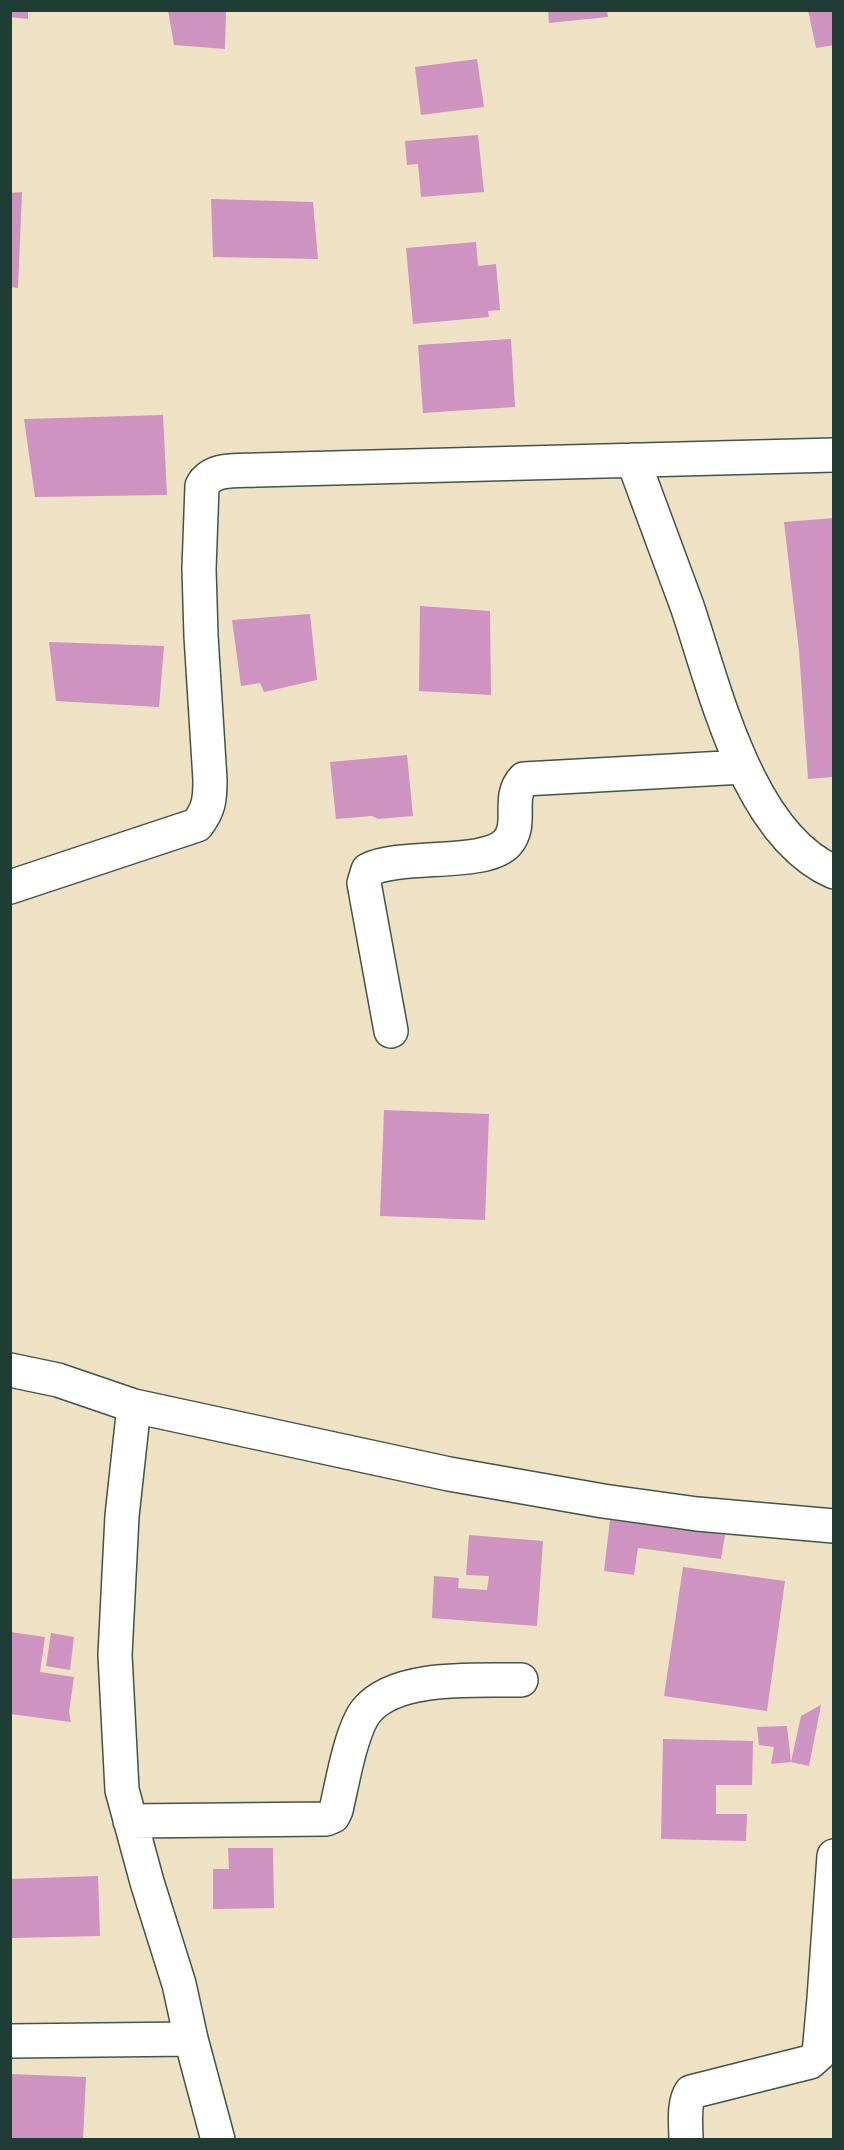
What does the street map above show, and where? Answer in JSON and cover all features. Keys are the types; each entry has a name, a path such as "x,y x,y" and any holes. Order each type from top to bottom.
{"street":[{"path":"10,886 197,825 206,813 210,799 210,780 199,569 202,486 213,474 257,470 834,455"},
{"path":"633,460 743,766 782,832 801,850 834,872"},
{"path":"391,1031 364,883 368,870 388,863 476,855 499,850 508,842 513,830 515,792 524,778 743,766"},
{"path":"10,1370 58,1380 134,1406 317,1447 502,1483 697,1514 834,1526"},
{"path":"134,1406 123,1506 115,1655 120,1768 130,1821 167,1940 218,2139"},
{"path":"130,1821 326,1819 336,1810 352,1744 362,1719 368,1709 379,1700 397,1689 420,1684 521,1680"},
{"path":"686,2139 687,2102 691,2092 810,2062 819,2054 834,1856"},
{"path":"10,2041 191,2038"}],"building":[{"path":"10,10 28,10 28,19 10,17"},
{"path":"168,10 226,10 225,49 174,45"},
{"path":"548,10 607,10 608,17 549,23"},
{"path":"808,10 834,10 834,45 816,48"},
{"path":"477,59 484,107 421,115 415,67"},
{"path":"478,135 484,192 421,197 418,164 407,165 405,141"},
{"path":"22,192 18,288 10,287 10,193"},
{"path":"211,199 313,202 318,259 213,257"},
{"path":"476,242 478,266 496,264 500,310 488,311 489,317 413,324 406,248"},
{"path":"511,339 515,407 423,413 418,345"},
{"path":"163,415 167,495 35,497 24,419"},
{"path":"834,518 834,777 808,779 799,651 784,522"},
{"path":"420,606 490,611 491,695 419,691"},
{"path":"310,614 317,680 264,692 260,683 241,686 232,620"},
{"path":"49,642 164,646 159,707 56,701"},
{"path":"407,755 413,816 336,819 330,762"},
{"path":"384,1110 489,1114 485,1220 380,1216"},
{"path":"610,1520 725,1535 721,1559 638,1548 634,1575 604,1571"},
{"path":"469,1535 543,1541 537,1626 432,1618 434,1576 459,1578 458,1588 487,1590 489,1576 466,1575"},
{"path":"683,1567 785,1581 767,1711 664,1696"},
{"path":"10,1632 45,1637 40,1672 74,1677 69,1712 71,1722 10,1714"},
{"path":"51,1633 74,1637 70,1670 46,1666"},
{"path":"821,1705 809,1766 791,1762 801,1716"},
{"path":"787,1726 791,1762 771,1764 774,1747 759,1745 757,1727"},
{"path":"663,1739 753,1741 752,1785 716,1785 716,1814 747,1814 746,1841 661,1839"},
{"path":"228,1848 273,1848 274,1908 213,1909 213,1869 229,1869"},
{"path":"98,1876 100,1936 12,1938 10,1879"},
{"path":"10,2074 86,2077 83,2140 10,2140"}]}
